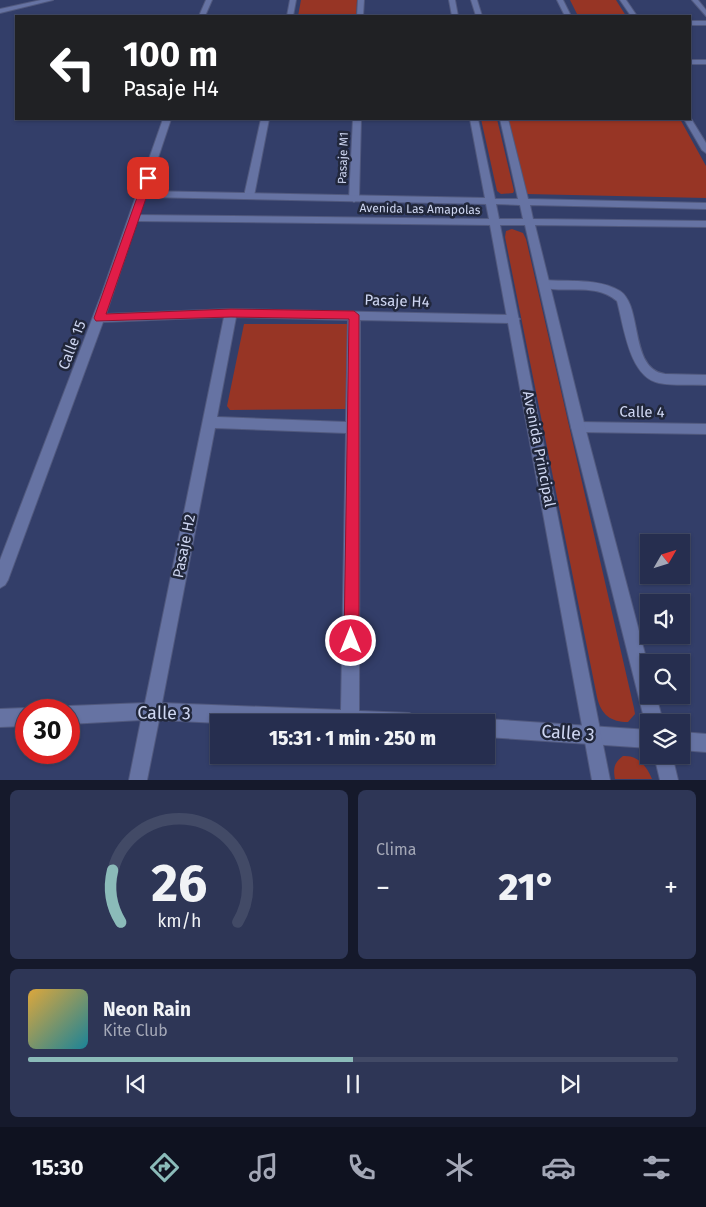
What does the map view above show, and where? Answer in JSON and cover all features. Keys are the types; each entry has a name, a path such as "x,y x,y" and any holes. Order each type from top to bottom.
{"street":[{"path":"0,10 50,0"},
{"path":"202,15 210,0"},
{"path":"290,15 293,0"},
{"path":"360,15 361,0"},
{"path":"452,0 455,15"},
{"path":"474,0 479,15"},
{"path":"560,0 568,15"},
{"path":"623,0 633,15"},
{"path":"695,0 706,14"},
{"path":"691,23 706,23"},
{"path":"691,62 706,62"},
{"name":"Calle 15","path":"0,580 100,318 144,194 167,120"},
{"path":"249,196 265,120"},
{"name":"Pasaje M1","path":"354,199 357,120"},
{"name":"Avenida Principal","path":"474,120 601,780"},
{"path":"504,120 578,427 652,714"},
{"path":"689,120 706,150"},
{"name":"Avenida Las Amapolas","path":"144,194 706,206"},
{"name":"Avenida Las Amapolas","path":"134,218 706,224"},
{"path":"544,284 607,288 617,293 622,299 640,363 647,372 656,378 706,380"},
{"name":"Pasaje H4","path":"100,318 231,313 514,320"},
{"name":"Pasaje H2","path":"138,780 150,711 231,313"},
{"path":"350,714 354,315"},
{"path":"209,422 353,428"},
{"name":"Calle 4","path":"578,427 706,429"},
{"name":"Calle 3","path":"80,714 150,711 225,714"},
{"path":"0,718 15,717"},
{"name":"Calle 3","path":"495,729 640,737"},
{"path":"690,741 706,742"},
{"path":"665,764 669,780"}],"shaded area":[{"path":"301,0 357,0 356,15 298,15"},
{"path":"570,0 616,0 625,15 578,15"},
{"path":"481,120 497,120 514,191 513,193 501,194 497,191"},
{"path":"505,120 681,120 706,166 706,198 526,194"},
{"path":"512,229 523,233 526,239 634,708 635,714 628,722 617,721 604,713 597,697 505,237 506,231"},
{"path":"244,324 348,324 346,409 230,410 227,406"},
{"path":"623,756 634,757 648,770 652,779 615,779 615,766"}],"route":[{"path":"148,178 100,318 231,313 354,315 351,641"}]}
